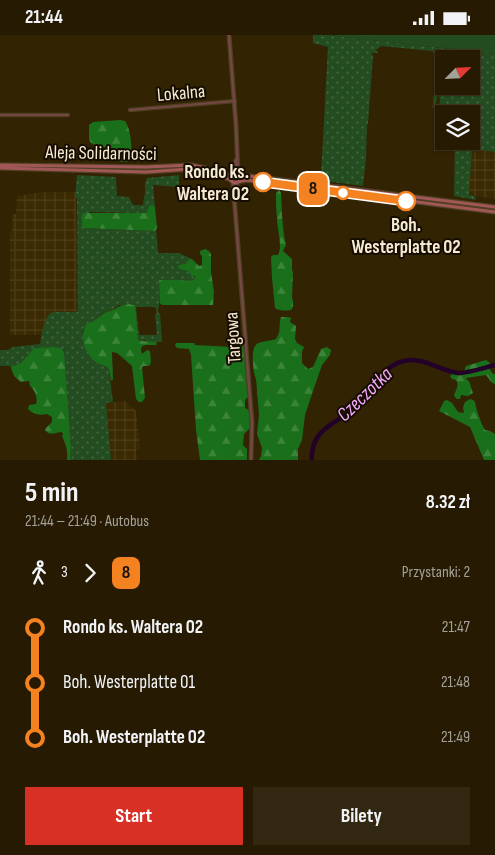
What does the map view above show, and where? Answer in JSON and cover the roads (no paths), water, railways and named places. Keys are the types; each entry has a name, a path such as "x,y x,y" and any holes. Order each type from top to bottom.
{"main road":[{"name":"Aleja Solidarności","path":"0,166 141,167 188,165 226,174 238,172"},
{"name":"Aleja Solidarności","path":"0,166 146,172 189,169 205,171 230,179"},
{"path":"238,172 242,175 495,207"},
{"path":"232,173 230,179 237,182 247,180 495,211"},
{"path":"237,182 242,175"}],"street":[{"path":"229,35 235,101 238,172"},
{"name":"Lokalna","path":"130,110 235,101"},
{"path":"0,115 68,115"},
{"path":"232,173 238,149"},
{"name":"Targowa","path":"237,182 237,215 253,440 251,460"}],"waterway":[{"name":"Czeczotka","path":"312,460 313,447 322,431 350,412 383,373 400,362 416,360 458,373 495,365"}],"place":[{"name":"Rondo ks. Waltera 02","path":"263,182"},
{"name":"Boh. Westerplatte 02","path":"406,201"}]}
